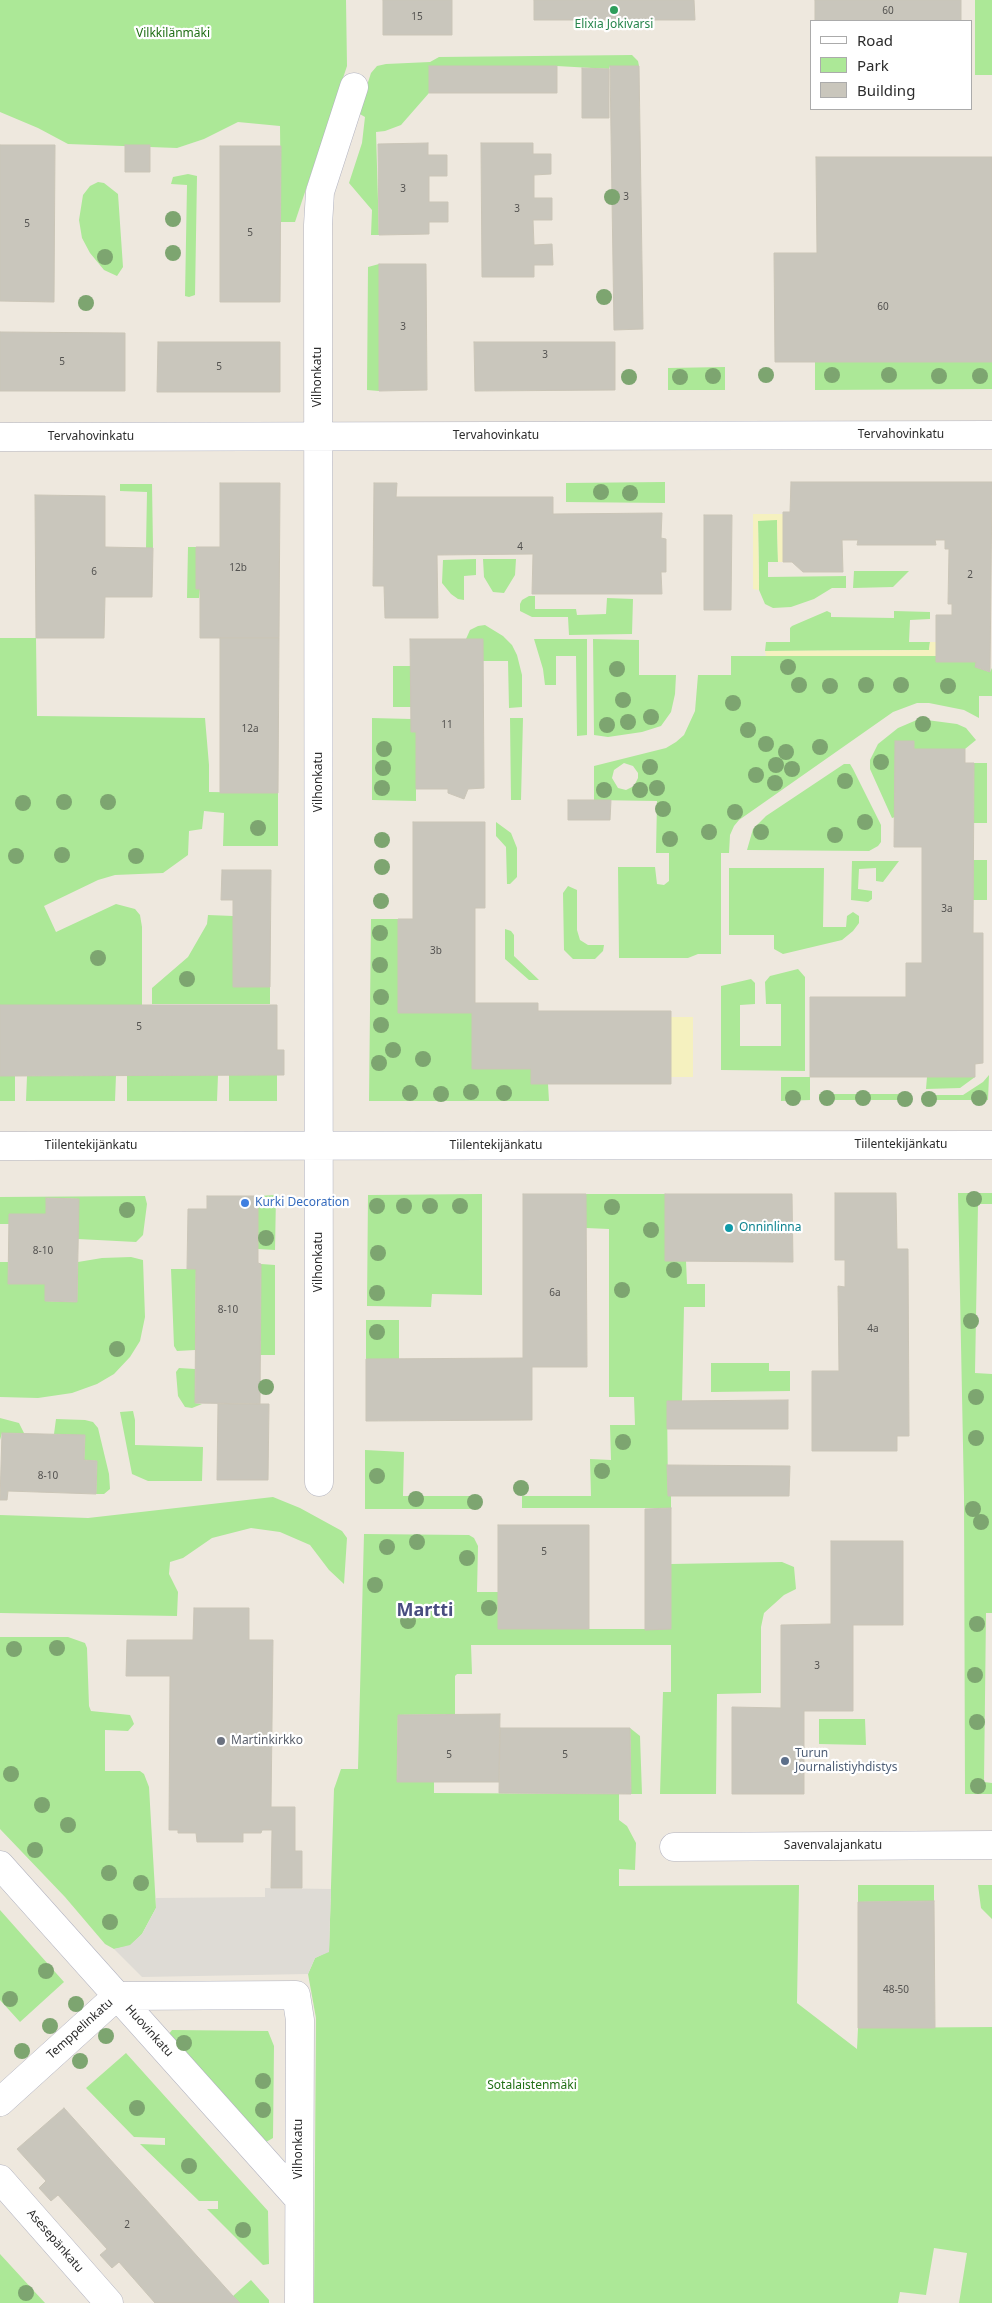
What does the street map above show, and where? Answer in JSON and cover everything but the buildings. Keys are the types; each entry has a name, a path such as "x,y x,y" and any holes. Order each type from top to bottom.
{"street":[{"name":"Vilhonkatu","path":"320,1482 318,210 320,192 354,87"},
{"name":"Tervahovinkatu","path":"0,437 992,435"},
{"name":"Tiilentekijänkatu","path":"0,1146 992,1145"},
{"name":"Savenvalajankatu","path":"674,1847 992,1845"},
{"name":"Huovinkatu","path":"0,1865 298,2198"},
{"name":"Temppelinkatu","path":"0,2102 118,1996 296,1996"},
{"name":"Vilhonkatu","path":"296,1996 300,2020 299,2303"},
{"name":"Asesepänkatu","path":"0,2179 109,2303"}],"green space":[{"name":"Vilkkilänmäki","path":"0,0 346,0 347,66 295,222 281,222 280,126 238,122 204,139 177,148 68,144 38,128 0,112"},
{"path":"975,0 992,0 992,75 975,75"},
{"path":"632,55 638,61 639,66 610,66 609,69 557,66 429,66 429,93 401,125 376,132 379,235 371,235 372,210 349,183 362,143 365,117 358,113 371,73 377,66 430,62 439,57"},
{"path":"188,174 197,176 195,295 189,297 185,296 187,185 171,184 173,177"},
{"path":"98,182 104,183 118,194 123,267 117,276 104,270 90,253 82,238 79,220 83,195 90,186"},
{"path":"379,264 379,391 367,390 368,267"},
{"path":"815,362 992,362 992,389 815,390"},
{"path":"725,367 725,390 668,390 668,368"},
{"path":"665,482 665,503 566,502 566,483"},
{"path":"120,484 152,484 153,548 146,548 147,492 120,491"},
{"path":"758,520 777,520 778,562 768,562 768,577 846,576 846,588 832,588 814,599 791,607 773,608 765,604 759,590"},
{"path":"188,547 196,547 196,589 200,589 199,598 187,598"},
{"path":"476,559 476,575 464,576 464,600 458,599 442,583 443,560"},
{"path":"483,559 516,559 515,575 504,593 493,592 484,577"},
{"path":"854,571 909,571 893,587 853,588"},
{"path":"529,596 535,596 535,609 576,609 577,615 606,614 607,598 633,599 632,634 569,635 568,617 532,617 520,611 522,600"},
{"path":"827,611 831,613 831,617 894,618 894,611 930,612 930,619 910,620 909,642 930,642 929,650 765,651 766,642 790,642 790,628 792,626"},
{"path":"485,625 503,636 512,645 517,655 522,675 522,707 509,708 508,661 483,661 483,639 466,639 470,630"},
{"path":"0,638 36,638 37,716 205,718 209,792 278,793 278,846 223,846 224,813 204,811 202,829 189,831 188,855 163,873 115,875 98,880 44,906 56,932 116,904 135,909 140,915 142,927 142,1005 0,1005"},
{"path":"534,639 587,639 587,735 577,736 576,656 556,656 556,685 545,685 543,669"},
{"path":"593,639 639,640 639,675 676,675 675,694 671,712 661,726 642,732 608,737 594,735"},
{"path":"731,656 936,656 936,662 976,662 976,667 990,672 992,668 992,696 979,696 979,718 964,710 929,703 917,703 893,712 739,820 730,835 729,853 721,853 721,954 698,954 688,958 619,958 618,867 655,867 657,884 664,885 669,881 669,853 656,853 657,801 594,800 594,766 666,748 676,742 684,735 695,711 698,675 731,675","holes":["624,763 633,766 638,773 634,786 626,790 618,788 612,778 614,770"]},
{"path":"393,666 411,666 411,707 393,707"},
{"path":"372,718 411,719 411,731 416,732 416,801 372,800"},
{"path":"510,718 523,718 521,800 511,800"},
{"path":"919,719 957,724 966,728 976,740 965,749 914,749 914,741 895,741 895,817 892,818 870,769 870,760 878,744 898,728"},
{"path":"974,763 987,763 987,823 973,823"},
{"path":"844,764 850,764 881,825 881,842 878,846 869,851 747,850 753,829 766,816"},
{"path":"496,822 511,833 517,848 517,877 510,884 507,884 506,847 496,836"},
{"path":"973,860 987,860 987,900 973,900"},
{"path":"852,861 899,861 883,882 876,881 876,868 859,869 858,889 872,891 872,899 868,902 851,900"},
{"path":"729,868 824,868 823,927 846,927 847,916 853,912 859,916 859,923 842,940 783,954 774,949 774,935 729,935"},
{"path":"568,886 577,890 577,930 580,940 588,945 604,945 603,951 595,959 573,959 564,950 563,893"},
{"path":"208,915 233,916 233,987 270,987 270,1004 152,1004 152,988 188,957 207,924"},
{"path":"371,919 398,919 398,1013 472,1013 472,1069 531,1069 531,1084 548,1084 549,1101 369,1101"},
{"path":"505,929 511,931 514,935 514,956 539,980 529,980 505,959"},
{"path":"798,969 805,977 805,1071 721,1070 721,986 751,979 755,983 755,1004 740,1005 740,1046 781,1046 781,1004 766,1004 765,982 770,976"},
{"path":"116,1075 115,1101 26,1101 27,1076"},
{"path":"127,1075 218,1075 217,1101 127,1101"},
{"path":"229,1075 277,1075 277,1101 229,1101"},
{"path":"989,1075 988,1100 927,1100 927,1095 963,1095 983,1082"},
{"path":"0,1076 15,1076 15,1101 0,1101"},
{"path":"781,1077 810,1077 810,1100 781,1101"},
{"path":"927,1077 975,1077 960,1088 926,1089"},
{"path":"819,1094 911,1094 911,1100 819,1100"},
{"path":"958,1193 992,1193 992,1204 978,1204 975,1373 992,1374 992,1613 986,1613 984,1782 992,1783 992,1794 965,1794 964,1496"},
{"path":"482,1194 482,1295 432,1294 431,1307 367,1306 368,1195"},
{"path":"586,1194 665,1194 665,1261 686,1261 687,1284 705,1284 705,1307 684,1307 682,1401 667,1401 668,1495 671,1496 671,1508 522,1508 522,1496 591,1496 590,1459 611,1460 610,1425 635,1425 634,1397 609,1397 609,1229 586,1228"},
{"path":"276,1195 275,1250 258,1249 258,1196"},
{"path":"145,1196 147,1204 143,1235 136,1242 78,1239 78,1199 47,1198 46,1214 9,1214 9,1224 0,1224 0,1197"},
{"path":"131,1257 143,1260 145,1317 140,1341 130,1357 114,1374 97,1384 72,1393 38,1398 0,1397 0,1262 8,1262 9,1284 45,1284 45,1301 77,1302 78,1262 102,1258"},
{"path":"261,1264 275,1265 275,1355 260,1355"},
{"path":"171,1269 196,1269 195,1350 177,1351 174,1346"},
{"path":"366,1320 399,1320 399,1359 366,1359"},
{"path":"711,1363 769,1363 769,1371 790,1371 790,1391 711,1392"},
{"path":"179,1368 195,1369 195,1403 202,1404 192,1408 185,1407 178,1396 176,1372"},
{"path":"133,1411 135,1445 203,1447 202,1481 148,1481 132,1474 120,1412"},
{"path":"0,1418 19,1423 24,1433 2,1433 0,1440"},
{"path":"56,1419 85,1420 93,1422 98,1428 109,1474 110,1489 104,1494 96,1494 97,1461 84,1460 85,1436 54,1434"},
{"path":"365,1450 404,1452 403,1496 471,1496 471,1509 365,1509"},
{"path":"273,1497 300,1508 342,1531 347,1538 344,1584 329,1570 310,1545 280,1532 251,1528 212,1538 183,1558 170,1562 169,1574 178,1592 177,1616 0,1613 0,1515 88,1518"},
{"name":"Sotalaistenmäki","path":"364,1534 469,1535 474,1538 478,1546 477,1592 498,1592 498,1629 670,1629 671,1564 782,1562 794,1567 796,1589 784,1595 764,1613 761,1627 761,1693 717,1694 716,1794 660,1794 663,1692 671,1692 671,1645 471,1645 472,1674 457,1674 455,1676 455,1714 398,1715 397,1781 434,1782 434,1793 619,1794 619,1820 627,1826 636,1843 635,1870 619,1869 619,1886 799,1885 797,2003 857,2049 858,2028 992,2027 992,2303 959,2303 967,2253 934,2248 926,2295 900,2292 898,2303 314,2303 316,2018 308,1974 315,1958 329,1951 334,1789 341,1769 358,1769"},
{"path":"0,1637 68,1637 85,1643 87,1648 89,1706 91,1711 130,1715 132,1719 134,1724 128,1731 105,1730 105,1771 140,1771 144,1774 149,1787 156,1908 142,1934 130,1946 114,1949 105,1944 65,1897 0,1829"},
{"path":"819,1719 865,1719 866,1745 819,1744"},
{"path":"630,1728 640,1736 642,1794 631,1794"},
{"path":"858,1885 934,1885 934,1901 858,1902"},
{"path":"978,1885 992,1885 992,1919 981,1908"},
{"path":"0,1910 64,1982 20,2022 0,2000"},
{"path":"172,2030 268,2031 274,2046 273,2138 266,2142 168,2035"},
{"path":"126,2053 268,2211 269,2264 263,2265 207,2209 218,2209 218,2201 199,2201 140,2144 165,2145 165,2138 134,2137 86,2088"},
{"path":"0,2254 45,2303 0,2303"},
{"path":"251,2280 269,2300 269,2303 240,2303 233,2296"}],"sand":[{"path":"753,514 783,514 783,562 778,562 777,520 758,521 759,590 753,589"},
{"path":"930,642 936,642 936,656 766,656 765,651 929,650"},
{"path":"671,1017 693,1017 693,1077 671,1077"}],"shaded area":[{"path":"265,1888 331,1889 329,1952 315,1958 308,1974 142,1977 114,1949 130,1945 142,1934 156,1908 156,1898 265,1897"}],"place":[{"name":"Elixia Jokivarsi","path":"614,10"},
{"name":"Kurki Decoration","path":"245,1203"},
{"name":"Onninlinna","path":"729,1228"},
{"name":"Martinkirkko","path":"221,1741"},
{"name":"Turun Journalistiyhdistys","path":"785,1761"}],"district":[{"name":"Martti","path":"425,1611"}]}
